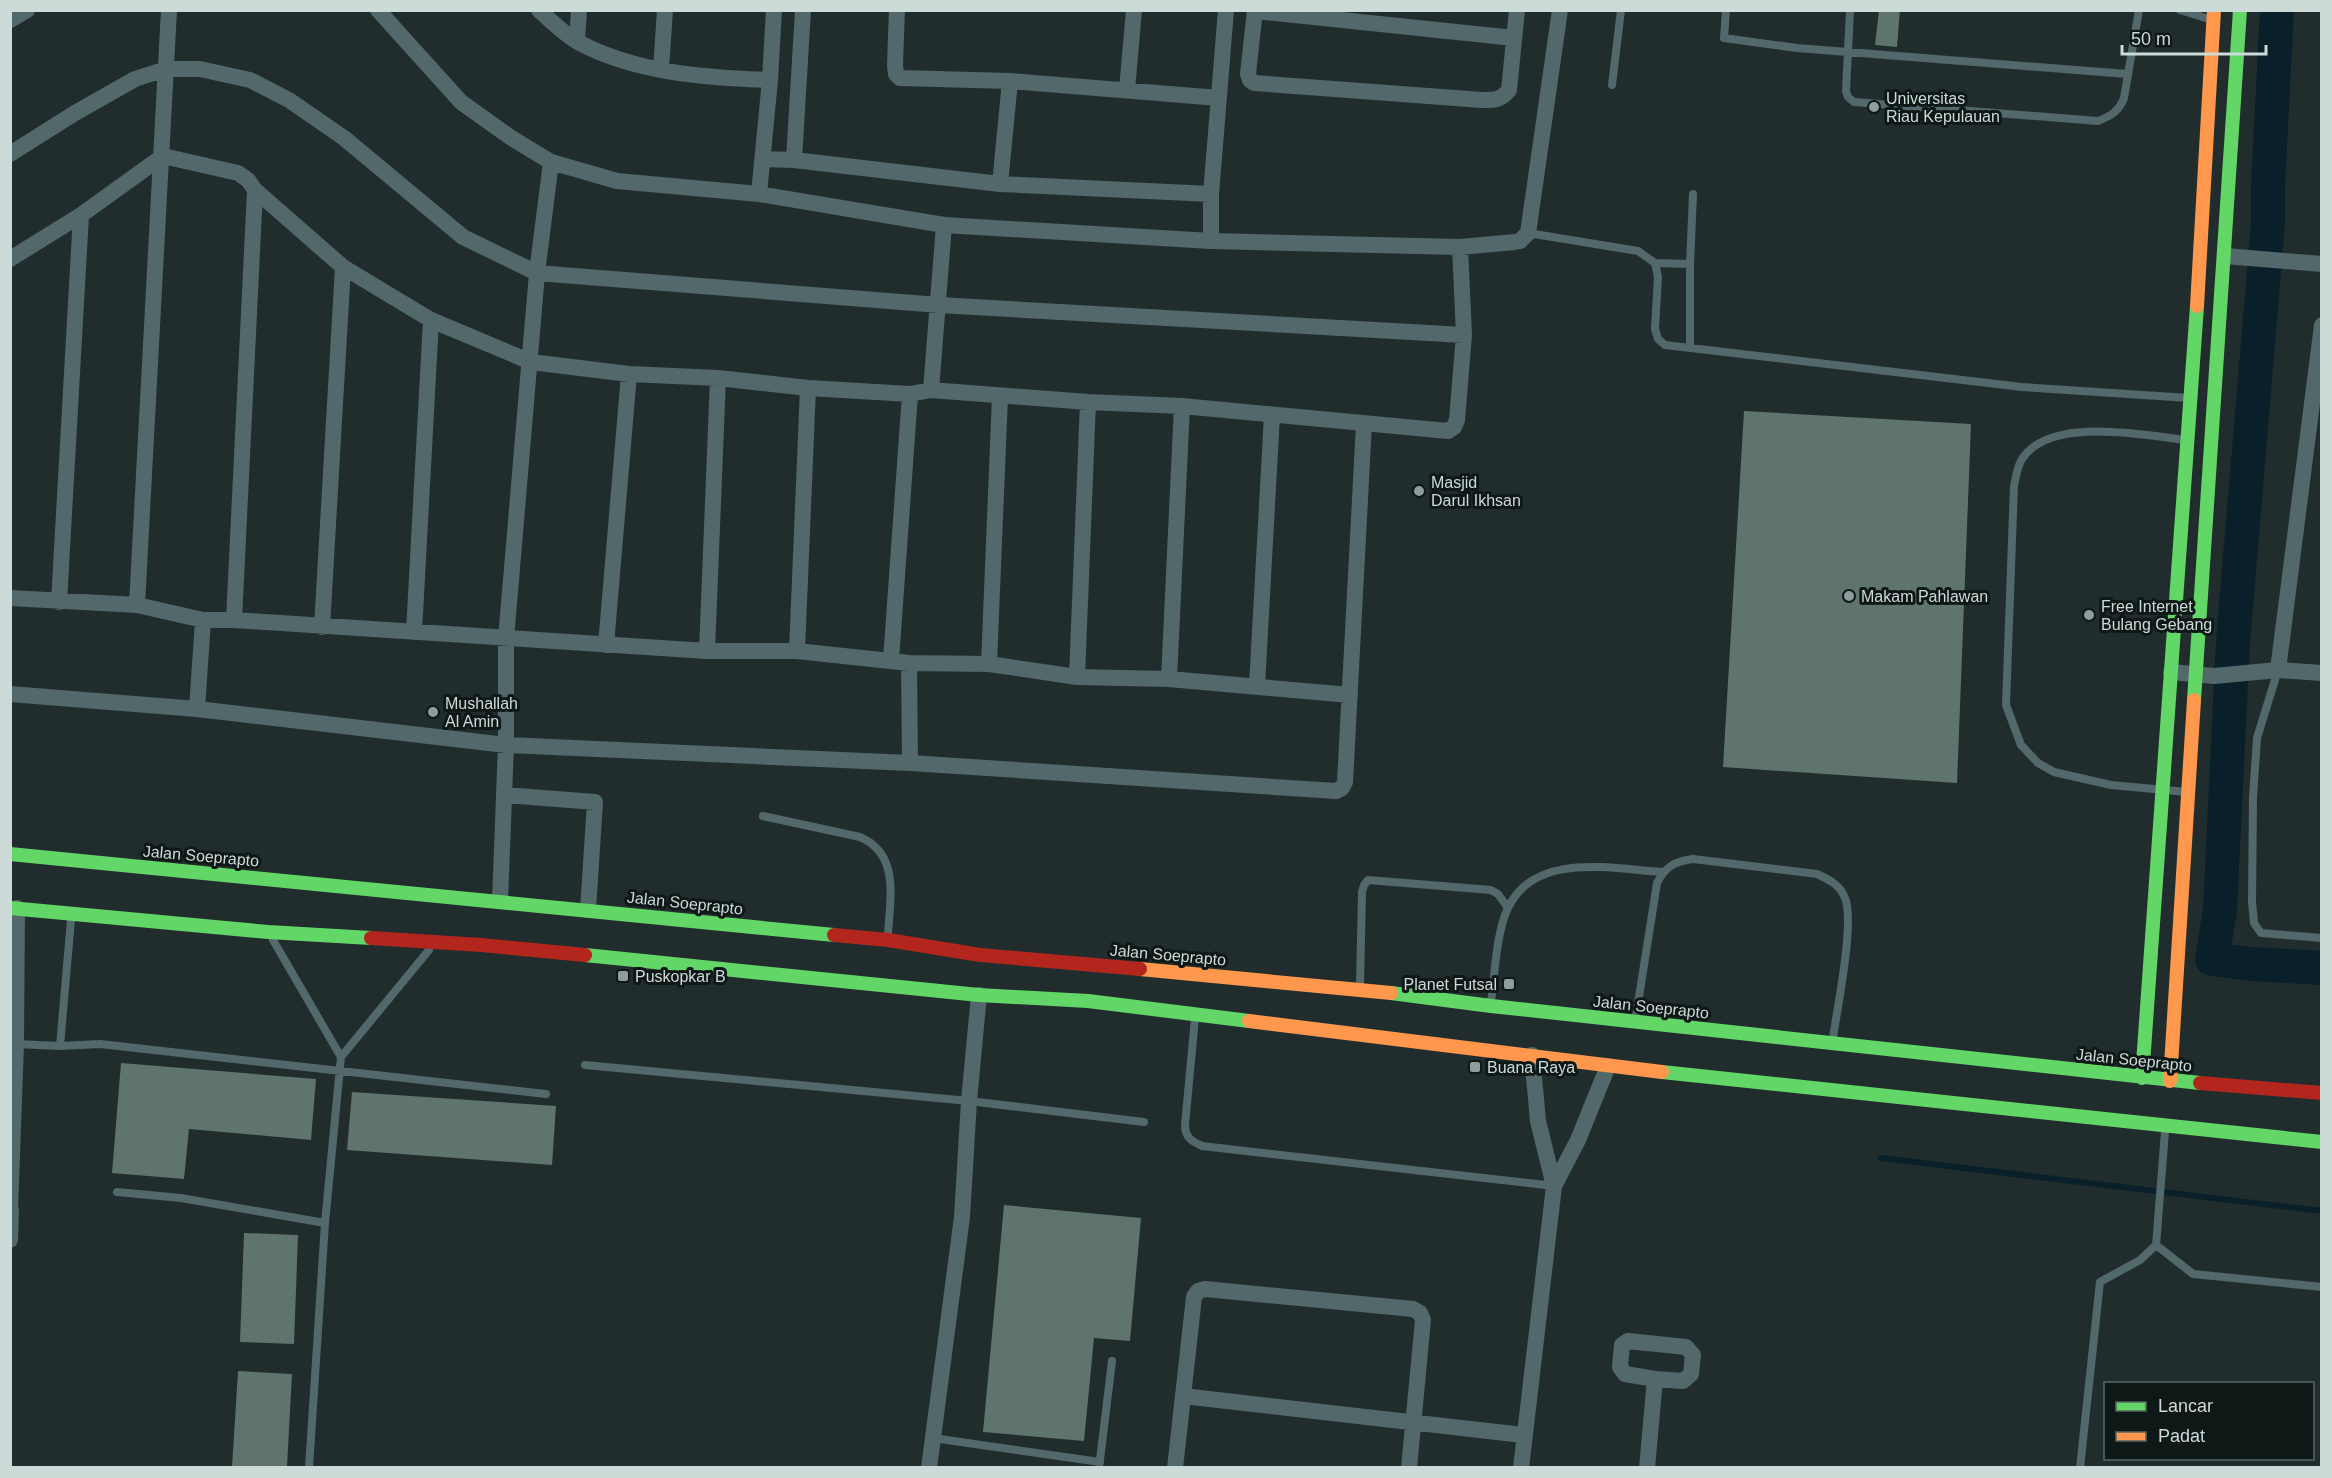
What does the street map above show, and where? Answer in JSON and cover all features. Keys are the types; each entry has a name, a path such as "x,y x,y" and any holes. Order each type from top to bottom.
{"main road":[{"path":"2170,1081 2194,674 2225,256 2226,18"},
{"path":"2142,1078 2189,440 2185,398 2226,18"},
{"name":"Jalan Soeprapto","path":"10,854 888,940 980,955 1360,989 1491,1006 2142,1078 2322,1093"},
{"path":"14,908 268,932 481,945 979,995 1088,1001 1608,1066 2322,1142"},
{"path":"1088,1001 1090,965"}],"street":[{"path":"137,605 170,10"},
{"path":"378,10 461,102 510,137 551,162 617,181 759,194 944,225 1210,241 1460,247 1520,241 1528,233 1560,10"},
{"path":"539,10 577,41 620,61 732,78 770,80"},
{"path":"577,41 579,10"},
{"path":"661,69 665,10"},
{"path":"759,194 774,10"},
{"path":"794,160 803,10"},
{"path":"897,10 895,65 896,74 900,78 1010,81 1219,98"},
{"path":"1127,90 1134,10"},
{"path":"1210,241 1211,194 1226,10"},
{"path":"1422,28 1423,10"},
{"path":"1514,38 1422,28 1355,16 1255,11 1248,74 1250,80 1261,85 1496,100 1503,98 1509,90 1517,10"},
{"path":"10,154 75,112 135,79 166,69 200,69 250,80 288,100 344,138 463,237 537,273 939,305 1464,335"},
{"path":"1000,184 1010,81"},
{"path":"10,259 81,215 163,156 238,173 343,267 431,320 531,362 629,374 718,378 808,388 910,394 932,390 1088,402 1182,406 1448,431 1454,428 1457,420 1464,335 1460,247"},
{"path":"763,159 794,160 1000,184 1211,194"},
{"path":"500,901 505,795 506,639 537,273 551,162"},
{"path":"234,620 255,190"},
{"path":"59,602 81,215"},
{"path":"932,390 944,225"},
{"path":"2225,256 2322,264"},
{"path":"322,627 343,267"},
{"path":"414,632 431,320"},
{"path":"2277,670 2322,325"},
{"path":"606,645 629,374"},
{"path":"707,651 718,378"},
{"path":"797,651 808,388"},
{"path":"891,660 910,394"},
{"path":"989,664 1000,396"},
{"path":"1077,677 1088,402"},
{"path":"1169,678 1182,406"},
{"path":"1257,687 1272,415"},
{"path":"10,694 196,709 506,745 910,762 1336,791 1342,788 1345,782 1364,424"},
{"path":"10,598 137,605 203,620 234,620 707,651 797,651 909,663 989,664 1077,677 1169,678 1350,695"},
{"path":"196,709 203,620"},
{"path":"909,663 910,762"},
{"path":"2171,672 2214,676 2277,670 2322,673"},
{"path":"505,795 595,802 588,910"},
{"path":"10,1240 16,1044 14,908"},
{"path":"929,1467 962,1217 969,1101 979,995"},
{"path":"1532,1055 1538,1121 1554,1186"},
{"path":"1521,1467 1554,1186 1578,1140 1608,1066"},
{"path":"1175,1467 1194,1296 1202,1290 1413,1309 1420,1313 1423,1320 1409,1467"},
{"path":"1647,1467 1655,1379"},
{"path":"1183,1395 1523,1435"}],"lane":[{"path":"1612,85 1621,10"},
{"path":"1726,10 1724,38 1797,48 2127,74"},
{"path":"1850,10 1846,90 1848,97 1854,102 2098,121 2112,116 2121,107 2139,10"},
{"path":"2180,10 2226,18"},
{"path":"1690,348 1693,194"},
{"path":"1528,233 1638,251 1655,263 1690,264"},
{"path":"1655,263 1658,277 1655,329 1658,339 1665,345 2022,387 2185,398"},
{"path":"2187,792 2111,785 2054,772 2038,762 2021,745 2006,705 2014,486 2022,460 2041,442 2052,437 2105,431 2212,443"},
{"path":"2277,670 2257,738 2252,823 2254,923 2261,933 2322,938"},
{"path":"763,816 860,837 879,849 889,870 888,940"},
{"path":"1635,1022 1657,883 1662,872 1670,865 1693,859 1817,874 1832,881 1845,898 1846,952 1832,1044"},
{"path":"1491,1006 1501,934 1508,908 1520,891 1534,879 1562,868 1662,872"},
{"path":"1360,989 1362,892 1368,880 1491,890 1498,894 1508,908"},
{"path":"60,1046 72,913"},
{"path":"268,932 341,1057"},
{"path":"309,1467 326,1223 341,1057 435,943"},
{"path":"1196,1014 1185,1132 1189,1139 1202,1146 1554,1186"},
{"path":"16,1044 60,1046 100,1044 546,1094"},
{"path":"585,1065 969,1101 1144,1122"},
{"path":"2080,1467 2100,1282 2140,1260 2156,1245 2166,1125"},
{"path":"117,1192 181,1198 326,1223"},
{"path":"2156,1245 2193,1274 2322,1287"},
{"path":"933,1438 1099,1465 1112,1361"}],"building":[{"path":"1879,10 1900,10 1897,47 1875,45"},
{"name":"Makam Pahlawan","path":"1744,411 1971,424 1957,783 1723,767"},
{"path":"121,1063 316,1079 311,1140 189,1129 184,1179 112,1173"},
{"path":"352,1092 556,1106 552,1165 347,1150"},
{"path":"1004,1205 1141,1218 1130,1341 1094,1338 1084,1441 983,1432"},
{"path":"244,1233 298,1235 294,1344 240,1342"},
{"path":"238,1371 292,1374 287,1467 232,1467"}],"waterway":[{"path":"2277,10 2268,223 2233,641 2220,910 2212,959 2250,964 2322,968"},
{"path":"1881,1158 2322,1211"}],"traffic: fast":[{"path":"2194,700 2240,10"},
{"path":"2142,1078 2197,306"},
{"path":"10,854 834,935"},
{"path":"10,908 268,932 371,938"},
{"path":"585,955 979,995 1088,1001 1249,1021"},
{"path":"1391,993 1491,1006 2200,1083"},
{"path":"1662,1072 2322,1142"}],"traffic: slow":[{"path":"2197,306 2214,10"},
{"path":"2170,1081 2194,700"},
{"path":"1140,969 1391,993"},
{"path":"1249,1021 1662,1072"}],"traffic: jam":[{"path":"834,935 888,940 980,955 1140,969"},
{"path":"371,938 585,955"},
{"path":"2200,1083 2322,1093"}],"place":[{"name":"Universitas Riau Kepulauan","path":"1874,107"},
{"name":"Masjid Darul Ikhsan","path":"1419,491"},
{"name":"Makam Pahlawan","path":"1849,596"},
{"name":"Free Internet Bulang Gebang","path":"2089,615"},
{"name":"Mushallah Al Amin","path":"433,712"},
{"name":"Puskopkar B","path":"623,976"},
{"name":"Planet Futsal","path":"1509,984"},
{"name":"Buana Raya","path":"1475,1067"}]}
